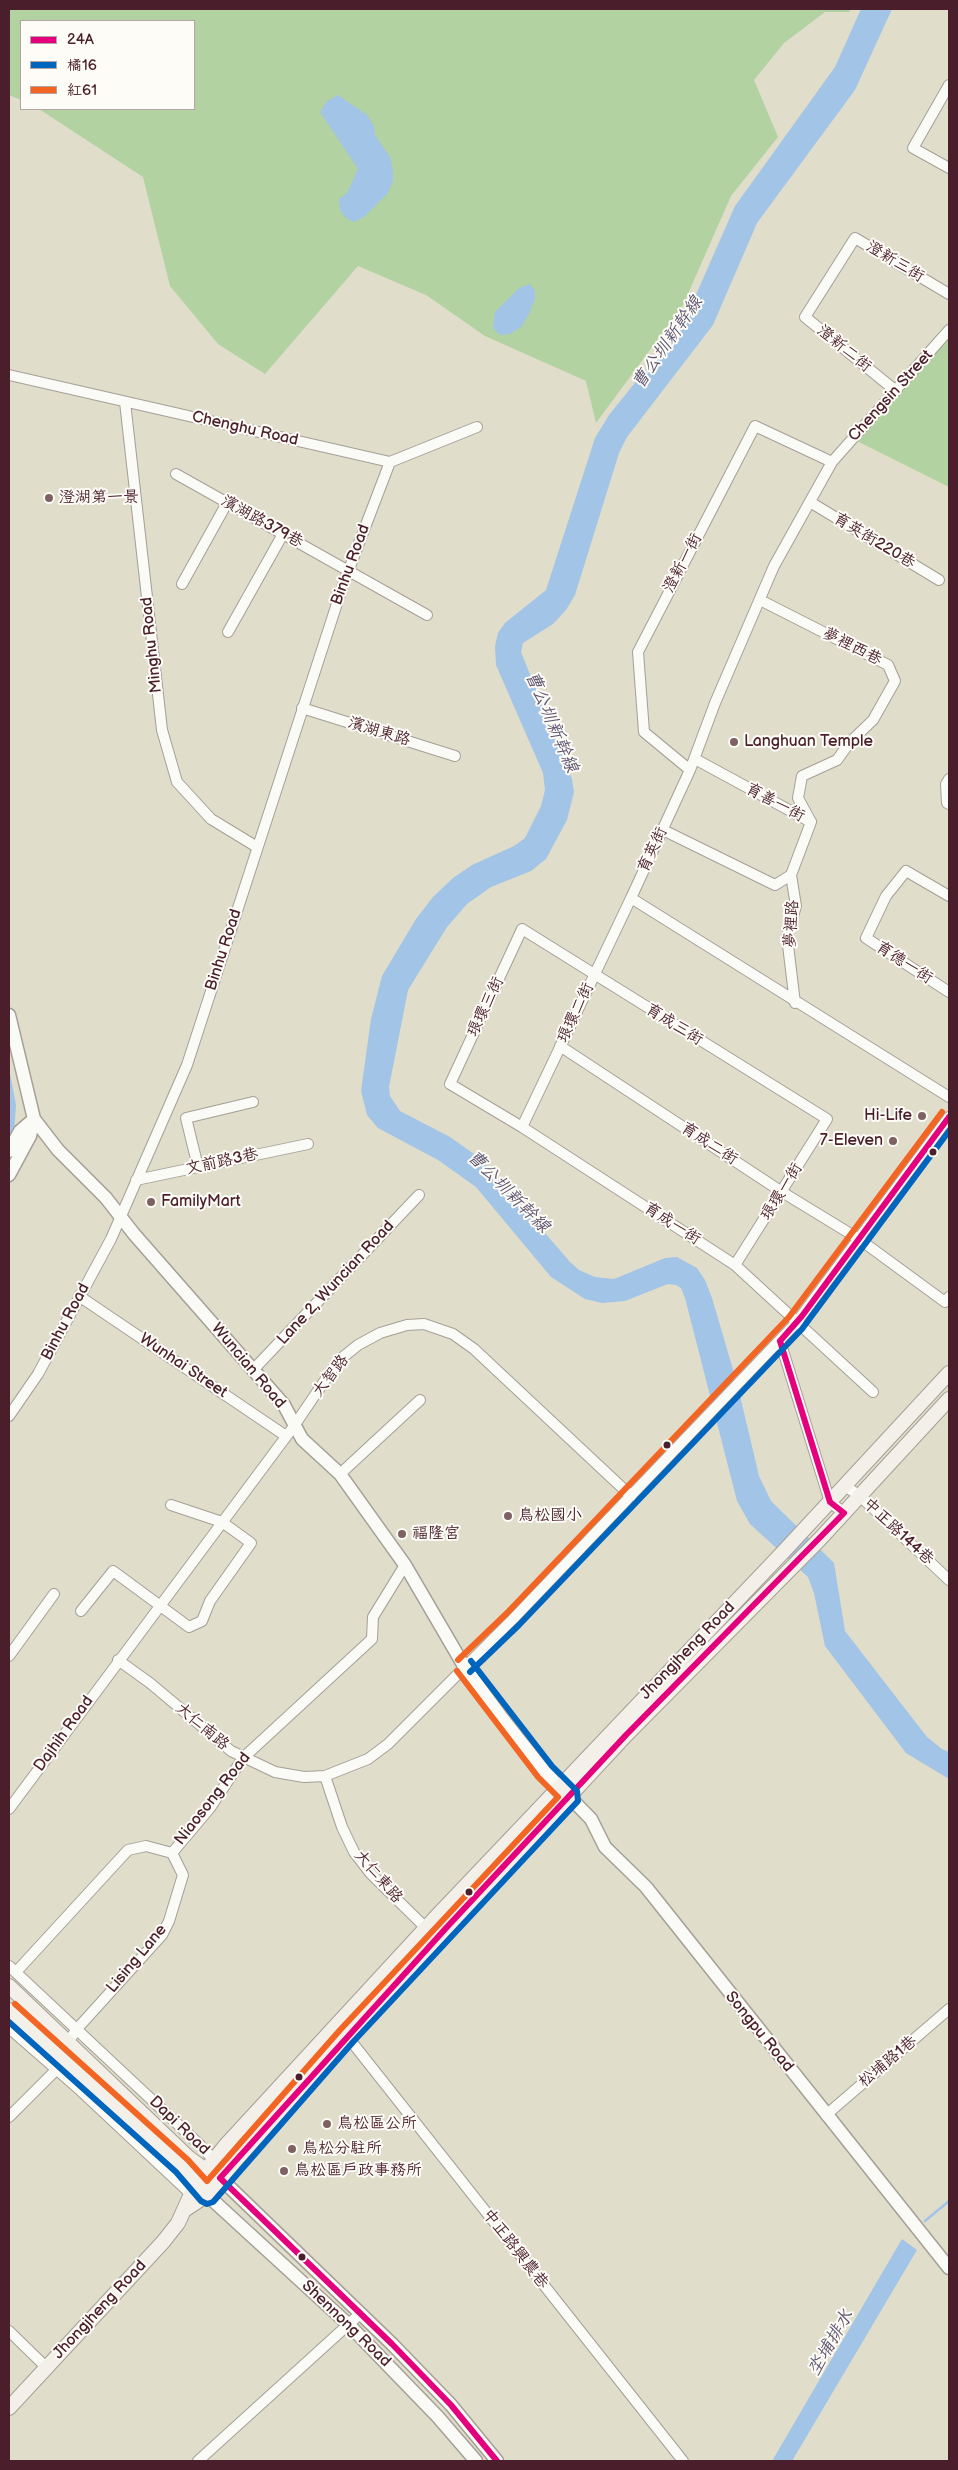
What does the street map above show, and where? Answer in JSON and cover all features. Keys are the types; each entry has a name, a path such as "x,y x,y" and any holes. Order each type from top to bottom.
{"main road":[{"path":"830,1502 949,1373"},
{"path":"844,1513 949,1399"},
{"name":"Jhongjheng Road","path":"9,2408 164,2242 186,2209 200,2176 213,2159 558,1786 830,1502"},
{"name":"Jhongjheng Road","path":"186,2209 207,2195 347,2036 626,1735 798,1562 844,1513"},
{"name":"Dapi Road","path":"9,1986 200,2176 207,2195"},
{"name":"Dapi Road","path":"9,2010 200,2176 220,2178"}],"street":[{"path":"949,85 913,148 949,168"},
{"name":"澄新三街","path":"830,278 855,238 949,294"},
{"name":"澄新二街","path":"830,278 805,317 896,391"},
{"name":"Chengsin Street","path":"832,462 949,330"},
{"name":"Chenghu Road","path":"9,375 390,462"},
{"name":"Minghu Road","path":"125,402 162,730 174,774 177,782 211,819 257,847"},
{"name":"澄新一街","path":"690,770 644,732 638,652 755,426 832,462"},
{"path":"390,462 478,427"},
{"name":"Binhu Road","path":"9,1416 38,1374 111,1239 187,1065 302,708 349,570 390,462"},
{"name":"育英街","path":"631,898 695,759 715,703 774,566 832,462"},
{"name":"濱湖路379巷","path":"176,474 427,615"},
{"name":"育英街220巷","path":"810,502 939,580"},
{"path":"182,584 227,503"},
{"path":"228,632 283,534"},
{"name":"夢裡西巷","path":"760,600 888,665 895,681 873,720 850,742 837,760 802,776 798,798 812,822"},
{"name":"濱湖東路","path":"302,708 455,756"},
{"name":"育善一街","path":"695,759 812,822 791,875"},
{"path":"949,779 946,784 947,803 949,804"},
{"path":"663,830 775,885 791,875"},
{"name":"育德一街","path":"949,896 906,871 886,896 866,938 949,992"},
{"name":"夢裡路","path":"791,875 796,906 787,937 795,1002"},
{"path":"631,898 949,1097"},
{"name":"琅環二街","path":"522,1128 631,898"},
{"name":"育成三街","path":"522,929 827,1119"},
{"name":"琅環三街","path":"450,1084 522,929"},
{"name":"Wuncian Road","path":"9,1015 34,1119 58,1150 106,1198 120,1217 284,1405 290,1431 302,1438 340,1474 405,1565 464,1666 521,1742 558,1786"},
{"name":"育成二街","path":"560,1046 782,1192 859,1239 945,1302 949,1297"},
{"name":"育成一街","path":"450,1084 735,1265 873,1392"},
{"path":"198,1167 186,1118 253,1102"},
{"name":"大仁南路","path":"118,1660 150,1683 231,1751 275,1772 304,1778 325,1776 368,1759 388,1744 780,1341 796,1323 949,1117"},
{"path":"9,1152 20,1131 34,1119"},
{"path":"9,1174 30,1136 34,1119"},
{"name":"琅環一街","path":"735,1265 827,1119"},
{"name":"文前路3巷","path":"136,1180 308,1144"},
{"name":"Lane 2, Wuncian Road","path":"253,1370 419,1195"},
{"name":"Wunhai Street","path":"79,1296 290,1431"},
{"name":"大智路","path":"118,1660 290,1431 338,1361 358,1344 380,1332 407,1325 424,1324 453,1334 474,1349 631,1496"},
{"path":"780,1341 830,1502 844,1513"},
{"path":"340,1474 420,1400"},
{"name":"中正路144巷","path":"845,1486 860,1496 949,1580"},
{"path":"81,1611 113,1571 160,1604 188,1627 202,1621 210,1601 251,1543 222,1522 171,1505"},
{"name":"Niaosong Road","path":"12,1969 128,1850 146,1846 172,1853 210,1808 243,1758 372,1640 373,1617 405,1565"},
{"path":"9,1656 54,1594"},
{"name":"Dajhih Road","path":"9,1809 118,1660"},
{"name":"大仁東路","path":"325,1776 342,1827 354,1852 371,1874 437,1938"},
{"name":"Songpu Road","path":"558,1786 591,1819 606,1847 646,1887 949,2268"},
{"name":"Lising Lane","path":"56,2070 60,2055 76,2030 162,1935 169,1921 183,1875 172,1853"},
{"name":"Dapi Road","path":"12,1969 213,2159 220,2178"},
{"name":"松埔路1巷","path":"826,2115 949,2010"},
{"path":"9,2028 192,2195 207,2195"},
{"name":"中正路興農巷","path":"347,2036 683,2461"},
{"path":"9,2117 56,2070"},
{"name":"Shennong Road","path":"220,2178 362,2313 451,2405 497,2461"},
{"name":"Shennong Road","path":"207,2195 350,2326 438,2417 476,2461"},
{"path":"198,2461 350,2326 362,2313"},
{"path":"9,2331 47,2368"}],"green space":[{"path":"9,9 851,9 849,12 825,12 784,43 754,80 778,137 731,196 683,305 596,423 586,381 485,336 426,295 358,266 265,374 218,344 170,286 143,177 41,110 195,110 195,20 20,20 20,100 9,95"},
{"path":"949,329 949,487 853,439"}],"water":[{"name":"曹公圳新幹線","path":"861,9 892,9 855,90 757,223 713,325 627,437 619,453 575,595 566,610 553,624 523,643 521,652 572,779 574,792 567,820 546,859 531,871 491,887 467,904 447,927 408,990 389,1087 390,1096 400,1111 450,1137 481,1159 579,1270 595,1277 614,1279 665,1258 677,1257 697,1268 705,1280 712,1298 737,1383 759,1476 771,1501 834,1563 845,1631 927,1737 949,1752 949,1779 906,1753 825,1646 814,1593 808,1577 750,1524 737,1501 681,1288 668,1284 625,1301 602,1303 585,1299 551,1277 476,1187 438,1160 378,1128 367,1115 361,1091 371,1019 382,976 416,919 433,897 453,878 472,865 514,846 525,838 541,806 545,790 543,773 496,665 495,646 498,633 505,623 546,590 595,438 609,415 684,322 735,206 835,67"},
{"path":"338,95 367,115 374,126 375,135 390,157 393,170 393,181 387,194 364,217 354,222 346,218 340,210 339,199 347,193 358,169 320,112 327,101"},
{"path":"530,284 535,291 535,299 529,314 521,327 510,334 500,335 493,328 495,312 519,288"},
{"path":"9,1068 16,1105 14,1134 9,1143"},
{"path":"902,2239 917,2250 792,2461 772,2461"}],"waterway":[{"name":"坔埔排水","path":"925,2221 949,2201"}],"transit line":[{"name":"紅61","path":"458,1660 507,1613 789,1317 942,1112"},
{"name":"24A","path":"780,1341 802,1316 949,1117"},
{"name":"橘16","path":"470,1672 519,1625 802,1329 949,1131"},
{"name":"24A","path":"497,2461 451,2405 392,2344 220,2178 447,1927 626,1735 844,1513 830,1502 780,1341"},
{"name":"橘16","path":"9,2022 176,2172 201,2201 207,2204 213,2202 353,2042 578,1801 577,1791 552,1766 471,1661"},
{"name":"紅61","path":"15,2004 188,2160 207,2181 340,2030 558,1797 538,1777 457,1671"}],"place":[{"name":"澄湖第一景","path":"49,498"},
{"name":"Langhuan Temple","path":"734,742"},
{"name":"Hi-Life","path":"922,1116"},
{"name":"7-Eleven","path":"893,1141"},
{"name":"FamilyMart","path":"151,1202"},
{"name":"鳥松國小","path":"508,1516"},
{"name":"福隆宮","path":"402,1534"},
{"name":"鳥松區公所","path":"327,2124"},
{"name":"鳥松分駐所","path":"292,2149"},
{"name":"鳥松區戶政事務所","path":"284,2171"}]}
